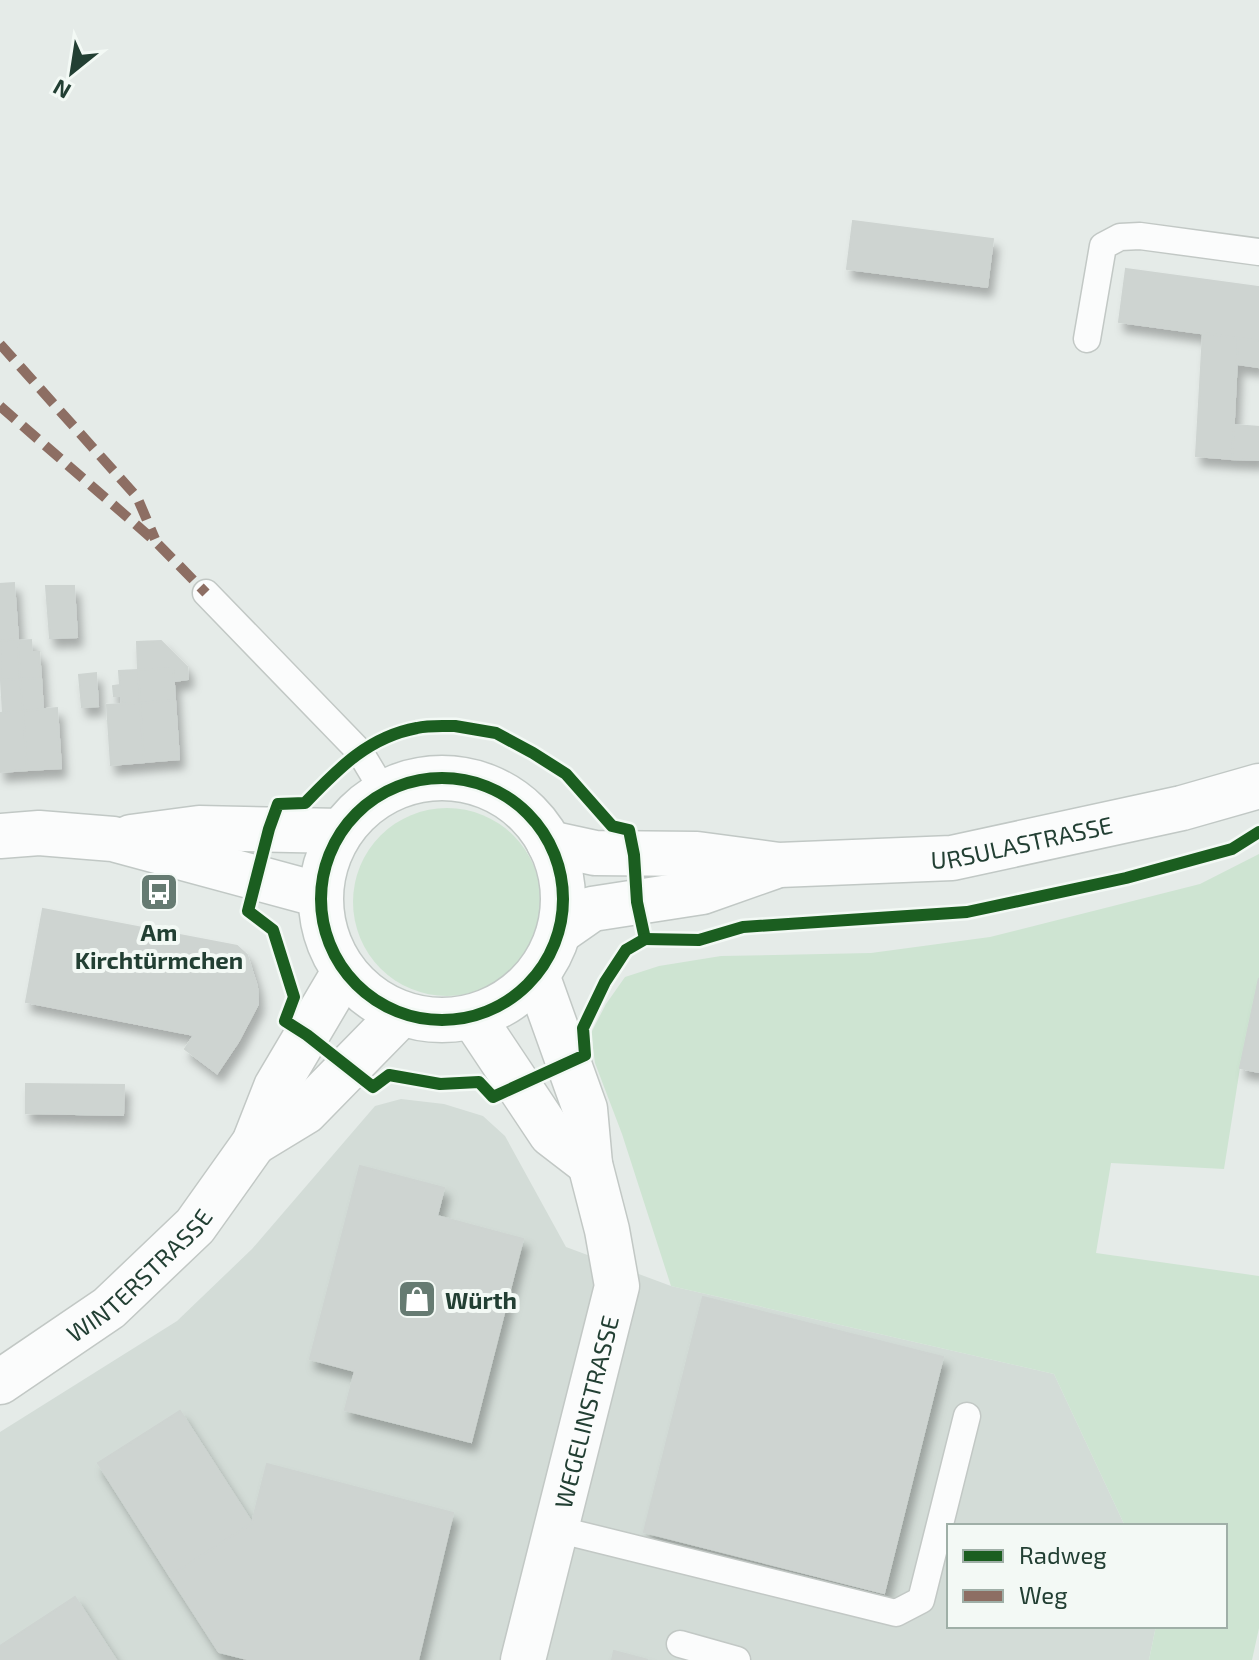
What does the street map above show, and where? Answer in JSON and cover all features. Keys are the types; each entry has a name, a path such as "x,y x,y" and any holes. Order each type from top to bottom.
{"street":[{"name":"URSULASTRASSE","path":"459,779 495,790 527,813 549,843 560,871 564,901 559,932 537,975 509,1001 473,1017 437,1021 401,1014 370,997 344,972 326,935 320,895 326,861 341,831 360,810 384,792 421,780 459,779"},
{"name":"URSULASTRASSE","path":"549,843 595,853 697,854 779,865 952,858 1182,808 1259,786"},
{"path":"0,836 39,833 113,839 199,828 341,831"},
{"path":"113,839 320,895"},
{"name":"URSULASTRASSE","path":"559,932 592,909 702,892 779,865"},
{"name":"WINTERSTRASSE","path":"0,1382 109,1308 195,1226 254,1143 276,1087 344,972"},
{"name":"WEGELINSTRASSE","path":"523,1660 617,1286 590,1164 585,1109 537,975"},
{"name":"WINTERSTRASSE","path":"254,1143 305,1112 401,1014"},
{"path":"473,1017 551,1134 590,1164"}],"lane":[{"path":"1087,339 1103,246 1120,237 1140,236 1259,252"},
{"path":"206,593 360,752 384,792"},
{"path":"556,1529 896,1613 921,1600 967,1416"},
{"path":"680,1644 737,1660"}],"shaded area":[{"path":"401,1099 444,1104 483,1116 505,1136 566,1247 671,1286 1054,1374 1124,1524 947,1524 947,1628 1156,1628 1149,1660 0,1660 0,1432 177,1321 252,1249 375,1106"}],"green space":[{"path":"447,808 483,815 513,836 534,866 541,902 534,938 513,968 483,989 447,996 411,989 381,968 360,938 353,902 360,866 381,836 411,815"},
{"path":"1259,854 1259,978 1240,1068 1224,1169 1111,1163 1096,1253 1259,1276 1259,1628 1252,1660 1149,1660 1156,1628 1227,1628 1227,1524 1124,1524 1054,1374 671,1286 622,1134 595,1063 591,1033 625,977 659,966 721,956 871,953 990,937 1200,884"}],"building":[{"path":"853,221 993,239 987,287 847,269"},
{"path":"1126,269 1259,287 1259,341 1119,322"},
{"path":"1203,333 1238,338 1232,459 1196,456"},
{"path":"1238,338 1259,341 1259,367 1237,364"},
{"path":"1234,425 1259,427 1259,460 1232,459"},
{"path":"14,583 18,639 0,641 0,584"},
{"path":"46,586 74,586 77,637 50,638"},
{"path":"18,639 20,679 1,680 0,641"},
{"path":"31,640 32,652 39,652 41,678 20,679 18,641"},
{"path":"161,641 187,667 188,679 174,681 173,668 138,670 137,642"},
{"path":"173,668 175,700 140,703 138,670"},
{"path":"138,670 140,703 122,704 121,696 114,696 113,686 120,685 119,671"},
{"path":"96,673 98,706 82,707 79,675"},
{"path":"41,678 43,710 23,711 20,679"},
{"path":"20,679 23,711 3,713 1,680"},
{"path":"175,700 179,759 144,762 140,703"},
{"path":"140,703 144,762 111,765 107,705"},
{"path":"57,708 61,768 27,770 23,711"},
{"path":"23,711 27,770 0,772 0,713"},
{"path":"43,909 237,946 247,955 257,987 258,1004 217,1073 185,1049 194,1035 26,1002"},
{"path":"1259,978 1259,1072 1240,1068"},
{"path":"26,1084 124,1085 123,1115 26,1113"},
{"name":"Würth","path":"360,1166 444,1188 437,1216 523,1239 471,1442 345,1410 355,1371 310,1359"},
{"path":"703,1297 943,1357 884,1593 644,1532"},
{"path":"180,1411 252,1523 170,1576 98,1463"},
{"path":"267,1464 453,1513 418,1660 251,1660 219,1652 170,1576 252,1523"},
{"path":"75,1597 116,1660 0,1660 0,1646"},
{"path":"614,1651 648,1660 612,1660"}],"marked path":[{"path":"0,344 137,497 155,539"},
{"path":"0,406 157,543 206,593"}],"cycle path":[{"path":"455,726 496,733 533,753 566,774 612,826 629,830 637,902 645,939 626,950 605,982 583,1028 585,1055 493,1097 479,1082 440,1084 389,1075 373,1087 285,1021 294,997 273,930 248,911 278,804 305,803 355,756 383,739 422,727 455,726"},
{"path":"442,778 488,788 509,799 527,814 542,832 553,853 563,899 553,945 542,966 527,984 509,999 488,1010 442,1020 396,1010 375,999 357,984 342,966 331,945 321,899 331,853 342,832 357,814 375,799 396,788 442,778"},
{"path":"645,939 699,940 743,927 967,912 1126,878 1232,849 1259,832"}],"place":[{"name":"Am Kirchtürmchen","path":"159,892"},
{"name":"Würth","path":"417,1299"}]}
